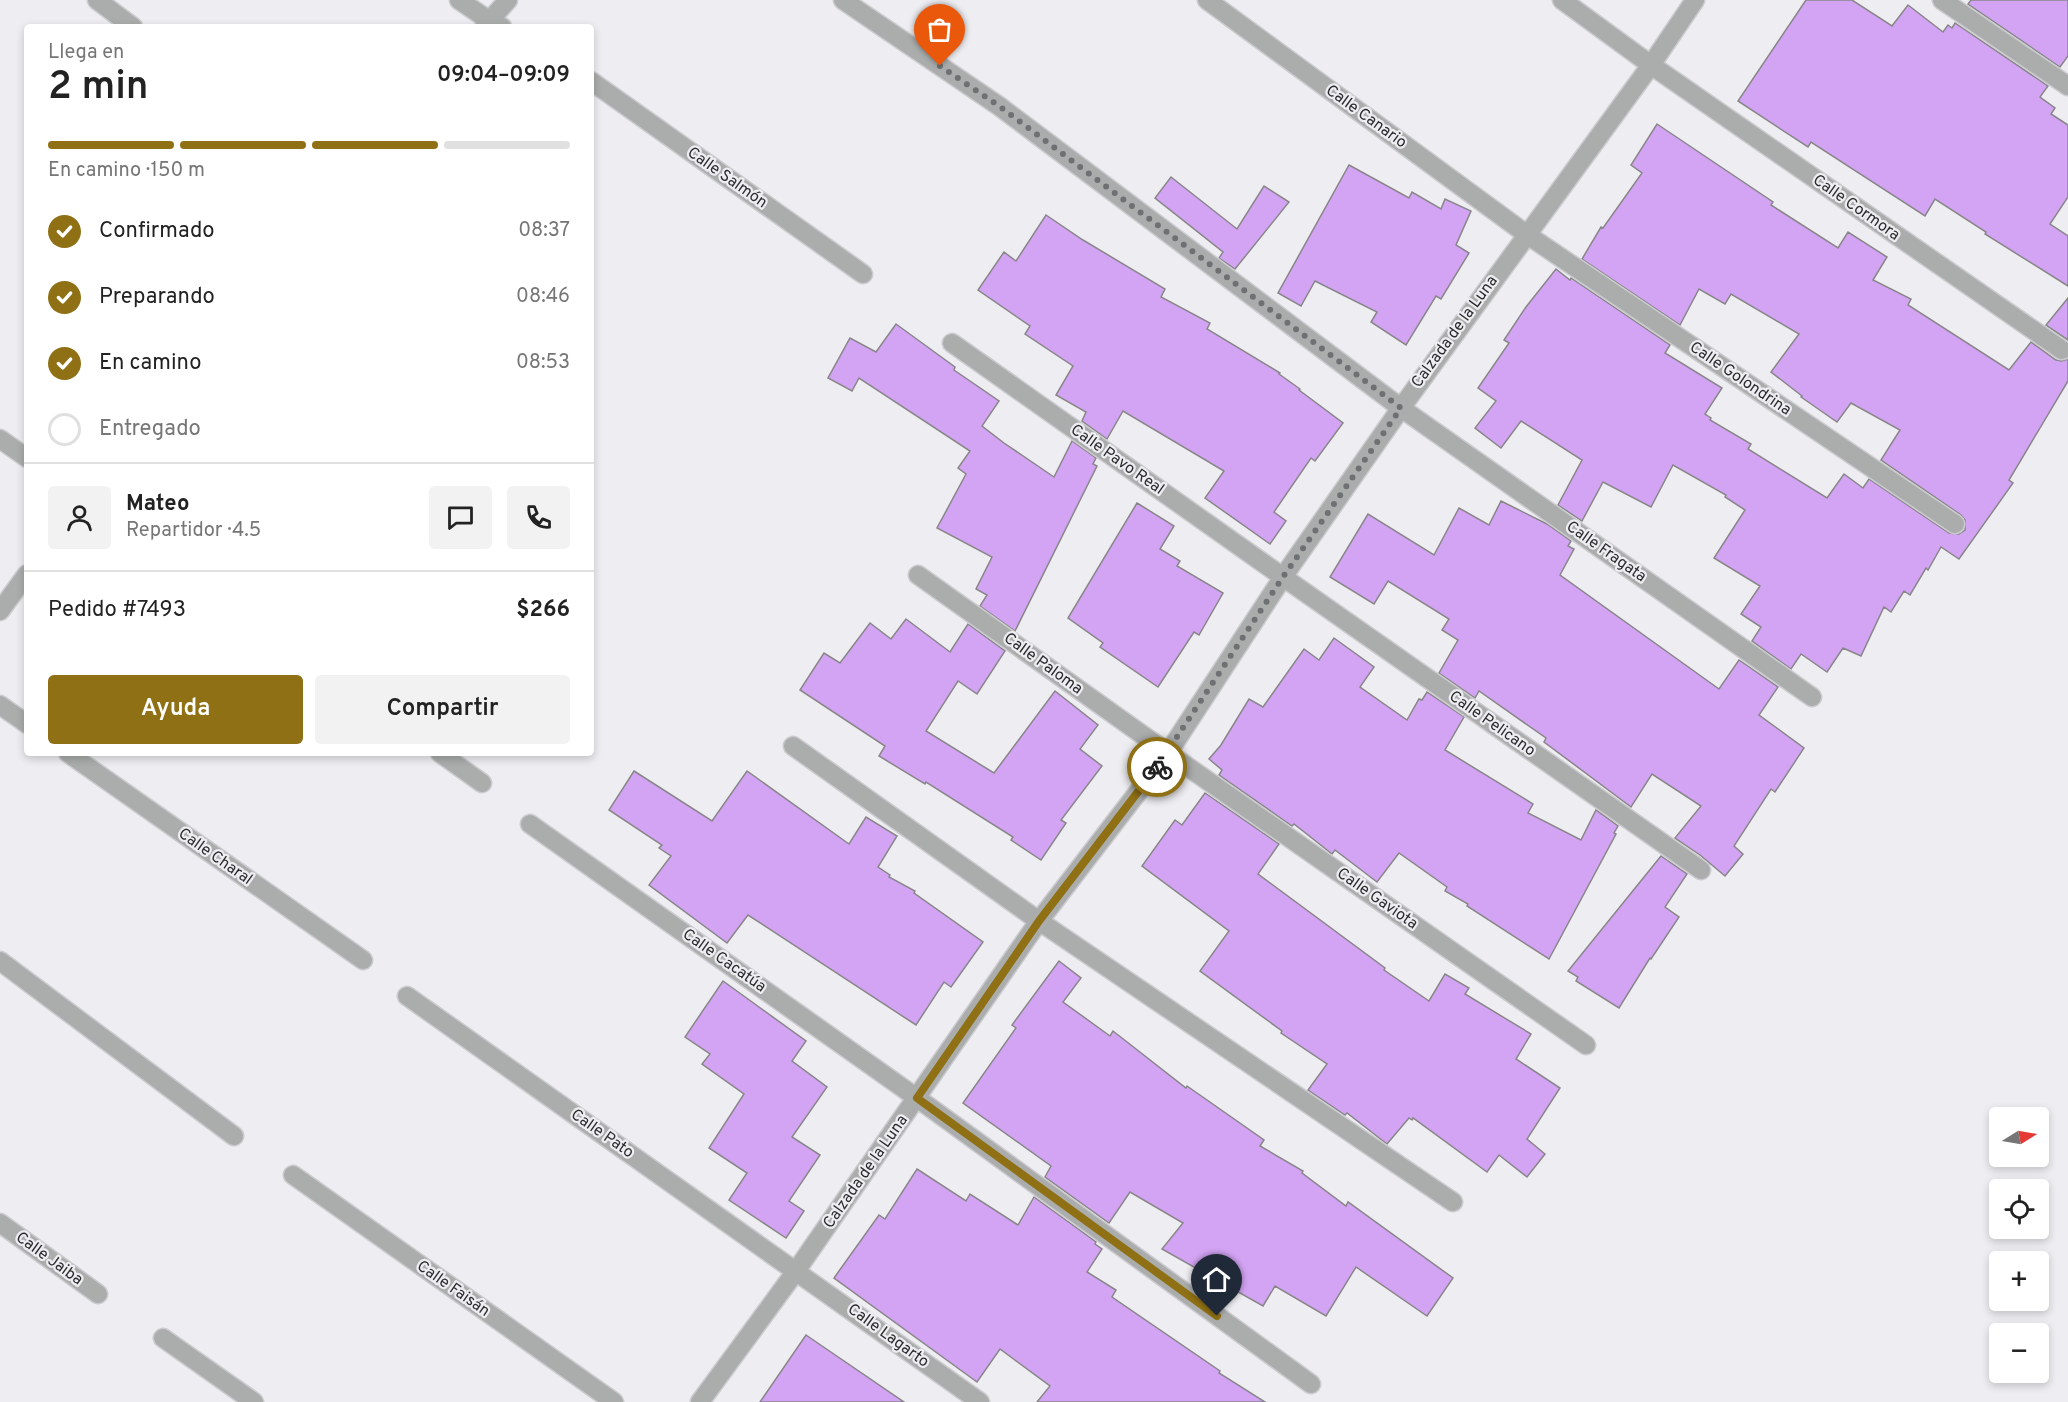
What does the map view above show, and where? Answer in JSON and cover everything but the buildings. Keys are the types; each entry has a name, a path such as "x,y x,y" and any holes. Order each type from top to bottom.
{"street":[{"path":"97,0 129,24"},
{"path":"459,0 491,24"},
{"path":"493,24 508,0"},
{"name":"Calle Fragata","path":"843,0 999,106 1401,408 1812,697"},
{"name":"Calle Canario","path":"1207,0 1526,234"},
{"name":"Calle Cormora","path":"1562,0 1651,65 2062,350"},
{"name":"Calzada de la Luna","path":"699,1402 796,1271 1039,921 1168,753 1283,577 1401,408 1651,65 1695,0"},
{"path":"1942,0 2068,86"},
{"name":"Calle Salmón","path":"594,83 863,274"},
{"name":"Calle Golondrina","path":"1526,234 1955,524"},
{"name":"Calle Pavo Real","path":"952,343 1283,577"},
{"path":"0,439 24,456"},
{"name":"Calle Paloma","path":"918,575 1168,753"},
{"name":"Calle Pelicano","path":"1283,577 1701,870"},
{"path":"0,611 24,578"},
{"path":"0,705 24,722"},
{"path":"793,746 1039,921 1453,1202"},
{"name":"Calle Gaviota","path":"1168,753 1586,1045"},
{"name":"Calle Charal","path":"72,756 363,960"},
{"path":"444,756 482,783"},
{"name":"Calle Cacatúa","path":"530,825 917,1098 1311,1384"},
{"path":"0,961 234,1136"},
{"name":"Calle Pato","path":"407,996 796,1271"},
{"name":"Calle Faisán","path":"293,1175 614,1402"},
{"name":"Calle Jaiba","path":"0,1224 98,1294"},
{"name":"Calle Lagarto","path":"796,1271 980,1402"},
{"path":"163,1338 254,1402"}],"way so far":[{"path":"940,66 999,106 1401,408 1283,577 1157,767"}],"route":[{"path":"1157,767 1039,921 917,1098 1217,1316"}]}
